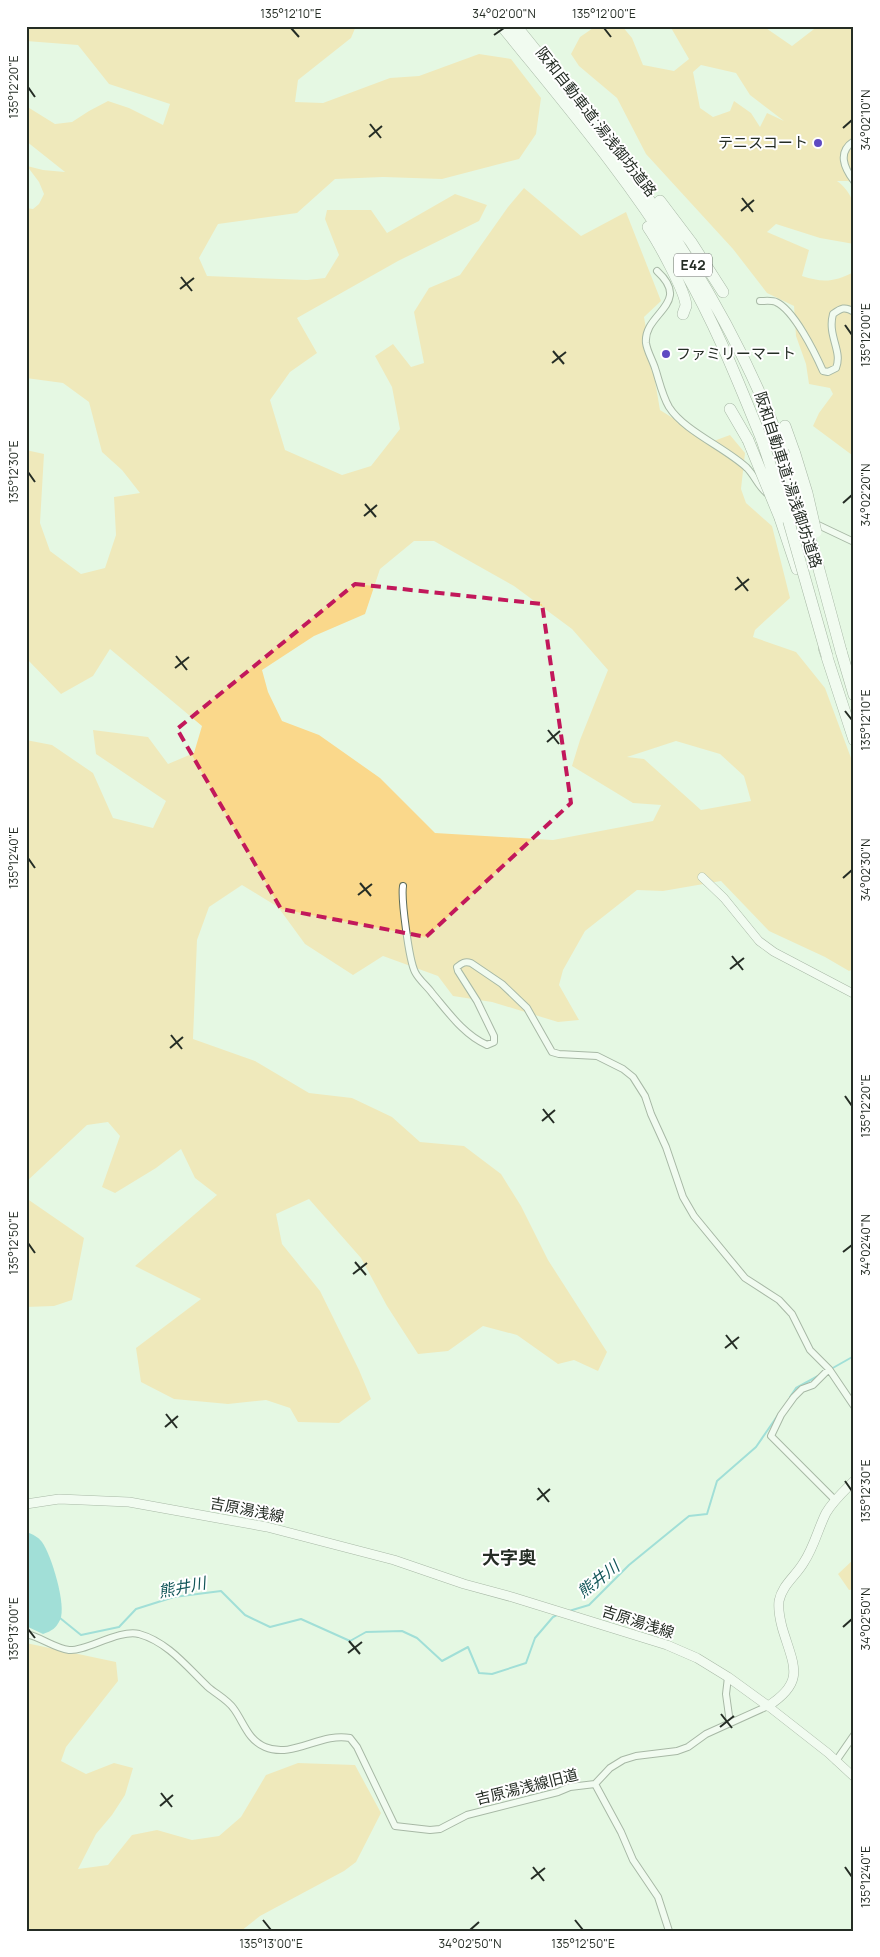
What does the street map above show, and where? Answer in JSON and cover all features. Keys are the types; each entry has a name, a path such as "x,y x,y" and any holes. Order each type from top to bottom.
{"highway":[{"name":"阪和自動車道;湯浅御坊道路","path":"502,26 530,51"},
{"name":"阪和自動車道;湯浅御坊道路","path":"516,26 530,51 568,99 607,140 660,213 710,293 789,452 829,609 854,695"},
{"name":"阪和自動車道;湯浅御坊道路","path":"568,99 590,136 649,216 694,288 724,348 762,440 786,512 826,656 854,740"},
{"path":"590,136 638,210 670,266 686,304 684,314"},
{"path":"607,140 672,216 722,292"},
{"path":"730,410 748,440 780,518 826,656"},
{"path":"785,426 789,452"}],"main road":[{"path":"768,1706 782,1697 790,1687 795,1671 780,1621 779,1603 782,1590 803,1564 813,1547 826,1514 835,1500 854,1481"},
{"name":"吉原湯浅線","path":"26,1504 59,1499 129,1502 267,1527 394,1560 464,1584 667,1645 697,1658 728,1677 768,1706"}],"street":[{"path":"854,141 846,147 843,162 847,172 854,181"},
{"path":"656,271 663,277 669,290 670,300 646,332 646,345 670,408 685,423 746,467 763,491 810,521 854,542"},
{"path":"760,300 775,302 784,308 814,350 824,371 828,372 836,368 839,361 831,331 833,314 839,309 845,308 854,312"},
{"path":"702,877 724,898 759,941 774,952 854,994"},
{"path":"403,886 403,912 415,972 448,1014 479,1042 487,1045 494,1042 494,1036 477,1002 458,971 457,967 460,964 471,963 502,984 527,1008 552,1052 597,1056 623,1069 633,1077 645,1096 666,1147 683,1197 694,1216 745,1278 779,1300 792,1314 810,1350 829,1369 854,1406"},
{"path":"829,1369 813,1385 802,1389 794,1397 781,1415 771,1436 835,1500"},
{"name":"吉原湯浅線旧道","path":"26,1634 69,1650 78,1649 103,1640 137,1634 158,1642 234,1708 246,1730 258,1743 266,1747 286,1751 307,1744 341,1737 350,1738 357,1747 395,1826 430,1830 440,1829 467,1815 558,1792 570,1787 595,1784 610,1768 623,1760 688,1747 706,1734 768,1706"},
{"path":"728,1677 726,1694 730,1723"},
{"path":"768,1706 854,1777"},
{"path":"836,1761 854,1735"},
{"path":"595,1784 617,1824 633,1860 658,1897 669,1931"}],"highlighted area":[{"path":"355,584 542,604 571,803 426,937 281,909 177,729"}],"shaded area":[{"path":"26,26 356,26 351,38 298,80 295,102 323,103 390,78 419,76 479,54 511,59 541,98 536,134 519,159 442,179 383,177 335,179 297,213 218,224 199,258 207,276 307,280 325,278 339,255 325,219 327,210 371,210 387,233 455,194 487,205 479,221 398,261 297,318 317,353 290,372 270,400 285,450 342,475 371,466 400,429 392,387 375,356 393,344 411,367 424,363 414,312 429,288 460,275 508,207 524,188 581,236 626,212 661,301 644,317 660,410 711,442 730,435 745,453 741,489 746,503 772,526 790,598 755,630 753,637 796,652 825,688 854,766 854,969 849,971 825,957 769,931 721,881 663,891 637,890 585,931 563,970 559,985 579,1020 558,1022 492,1002 453,996 438,976 383,956 353,975 305,944 278,907 242,885 209,907 197,940 193,1039 255,1061 309,1093 352,1098 392,1117 420,1142 464,1146 501,1174 521,1206 548,1260 607,1352 598,1371 574,1360 558,1364 517,1335 483,1326 448,1351 418,1354 387,1306 361,1258 309,1199 276,1214 282,1244 320,1291 359,1370 371,1399 339,1423 298,1422 290,1408 266,1400 228,1404 174,1399 141,1382 136,1348 201,1299 135,1266 217,1195 195,1178 181,1149 156,1168 115,1193 102,1187 120,1136 108,1122 87,1125 26,1182 26,740 52,745 93,773 113,818 153,828 166,801 96,754 93,730 148,737 168,764 194,753 202,726 110,649 93,676 61,694 26,658 26,450 44,454 40,523 50,551 81,574 105,568 116,535 114,497 140,493 122,470 102,452 89,402 63,383 26,378 26,208 33,209 39,204 44,194 39,182 27,166 65,172 26,141 26,106 55,124 72,122 108,101 129,108 163,125 170,104 109,84 78,45 26,41","holes":["414,541 434,541 514,586 572,629 608,670 580,740 572,766 633,803 661,805 653,821 553,840 435,833 380,778 319,735 282,721 268,692 262,670 314,636 365,614 380,569","676,741 720,754 744,776 751,801 701,810 644,759 627,757"]},
{"path":"596,26 622,26 632,38 643,65 674,71 689,59 670,26 763,26 792,46 818,26 854,26 854,184 848,181 837,181 849,194 854,209 854,244 820,238 776,224 767,232 809,250 802,276 816,280 834,280 854,272 854,465 852,455 813,426 819,413 833,394 830,388 809,384 806,364 796,336 794,306 767,293 733,249 646,154 617,98 579,66 571,54 580,37","holes":["701,65 736,73 750,95 784,121 767,113 760,127 751,113 734,101 730,111 713,117 700,108 693,72"]},
{"path":"26,1198 84,1238 72,1300 54,1306 26,1307"},
{"path":"854,1559 854,1589 849,1590 838,1574"},
{"path":"26,1643 116,1662 118,1681 66,1747 61,1761 86,1774 114,1763 133,1768 125,1795 112,1815 96,1834 78,1869 108,1865 132,1835 157,1830 192,1840 219,1836 241,1817 266,1775 298,1763 355,1765 381,1813 356,1862 344,1871 260,1916 241,1931 26,1931"}],"water":[{"path":"26,1532 39,1539 46,1548 60,1592 62,1613 60,1620 53,1629 43,1634 26,1626"}],"waterway":[{"name":"熊井川","path":"831,1369 854,1356"},
{"name":"熊井川","path":"790,1397 796,1388 818,1376"},
{"name":"熊井川","path":"569,1611 589,1605 629,1565 689,1516 707,1514 717,1481 756,1447 778,1415"},
{"name":"熊井川","path":"60,1618 81,1635 119,1627 136,1609 174,1597 221,1591 245,1615 270,1627 301,1619 350,1641 366,1632 402,1631 417,1638 442,1661 468,1647 479,1673 492,1674 526,1663 535,1638 553,1617 557,1615"}],"place":[{"name":"テニスコート","path":"818,143"},
{"name":"ファミリーマート","path":"666,354"}],"district":[{"name":"大字奥","path":"509,1558"}]}
